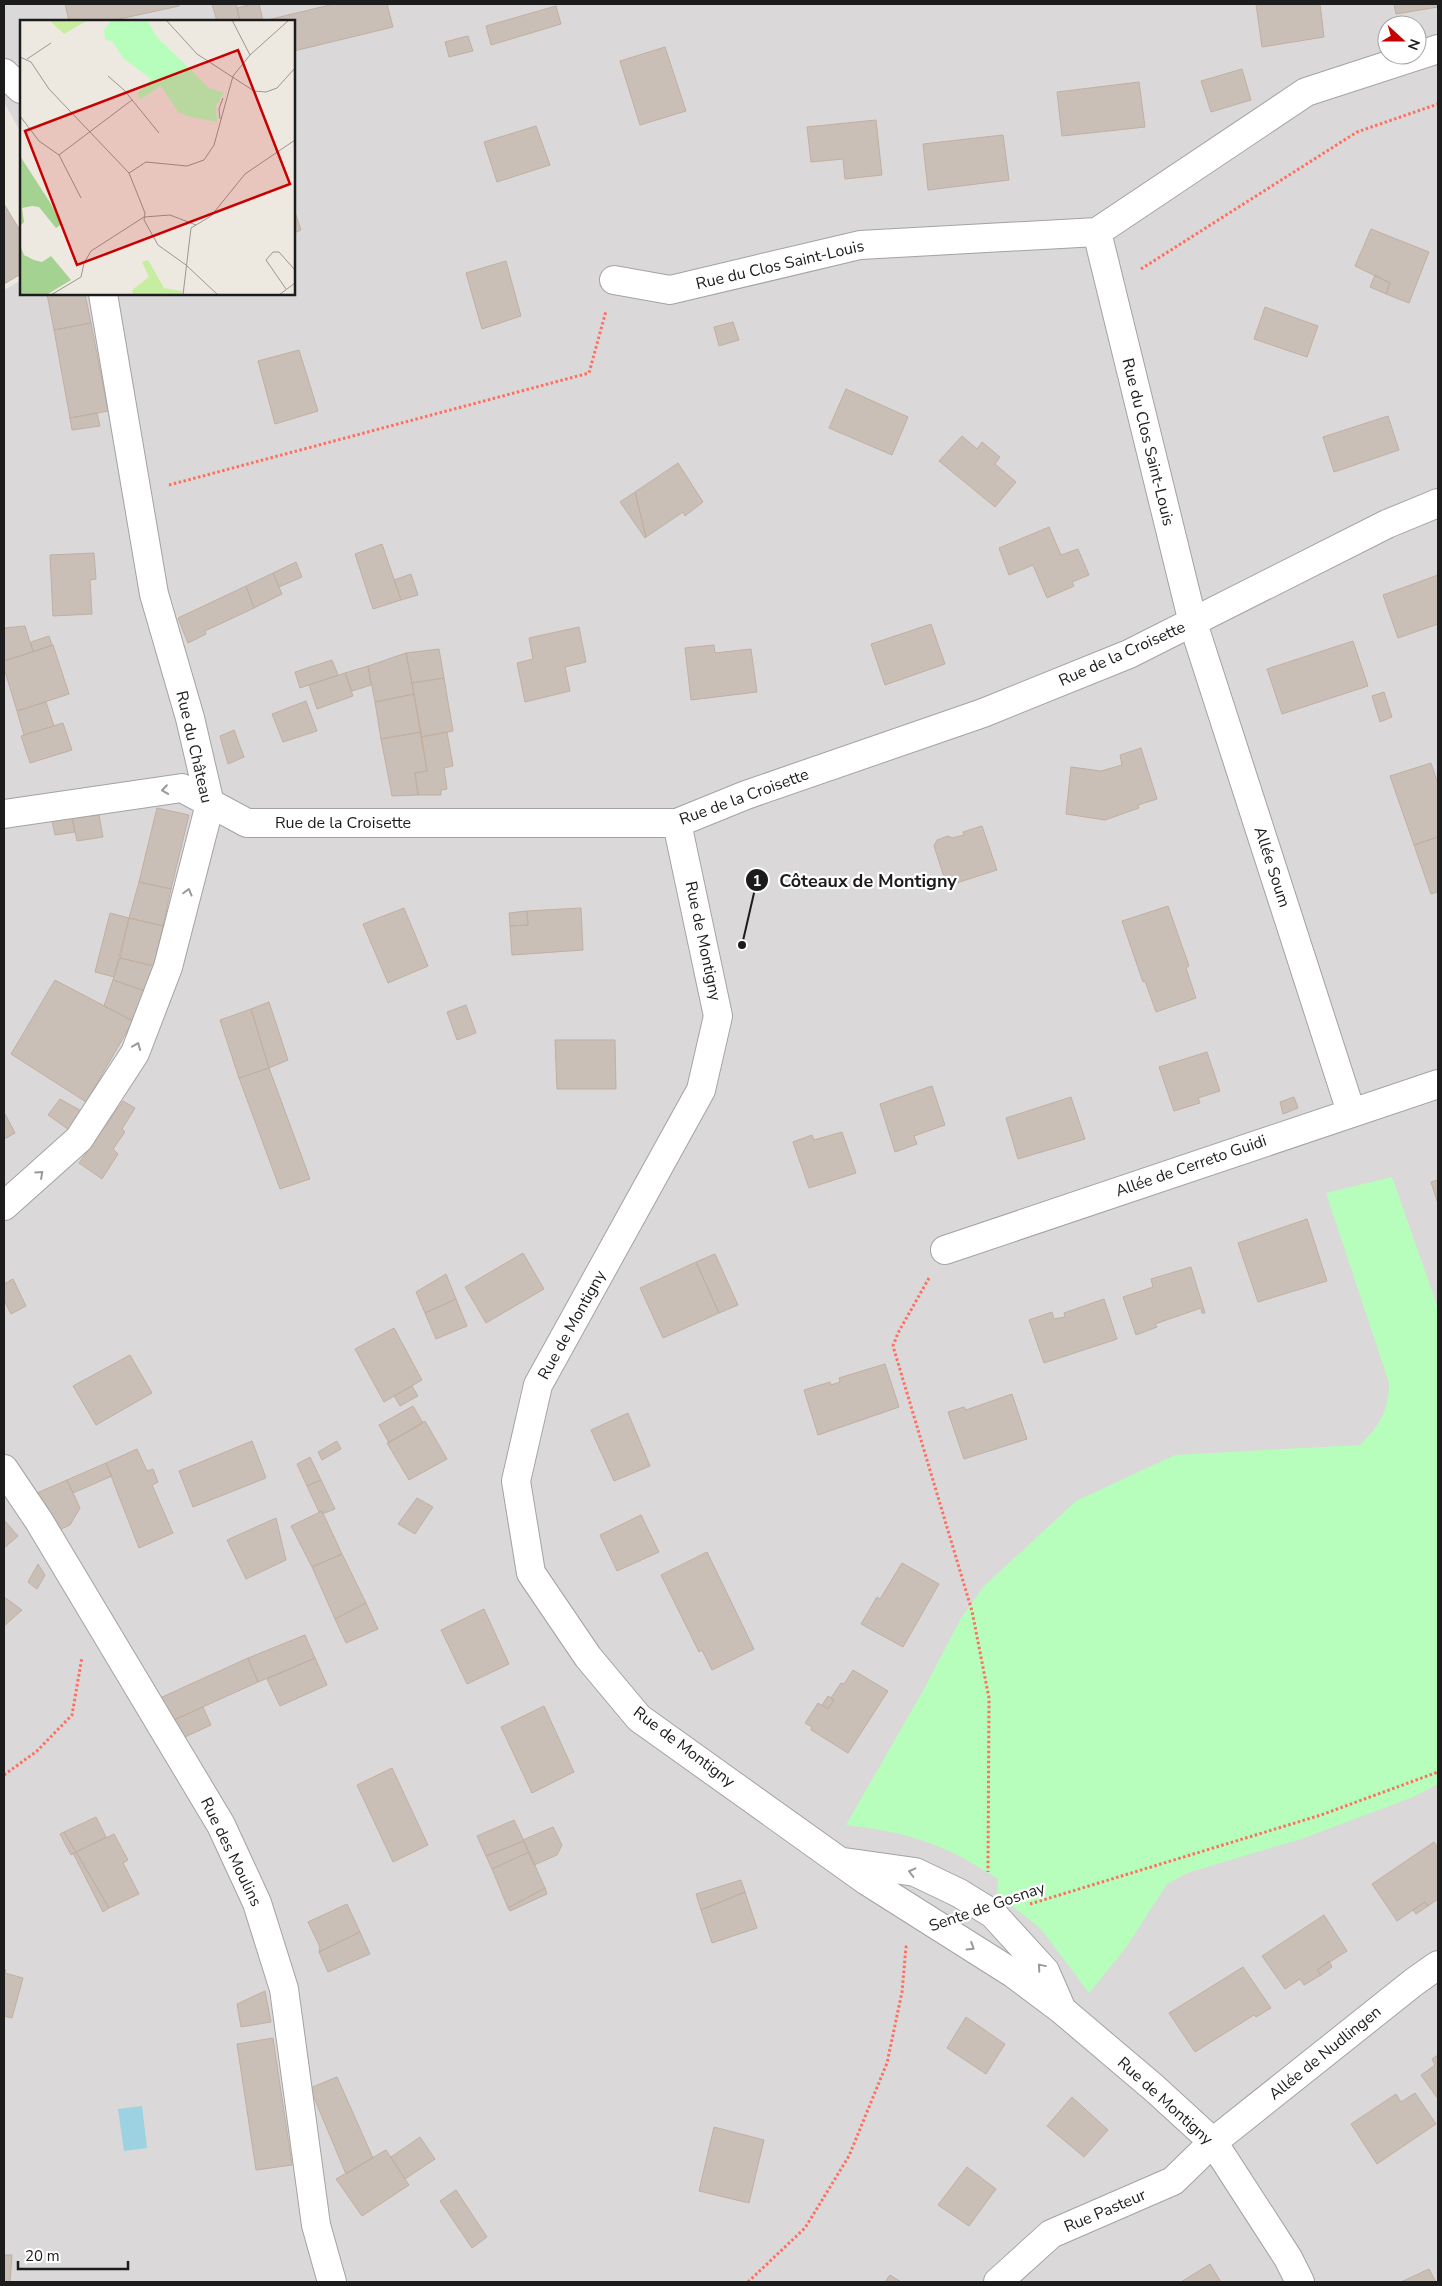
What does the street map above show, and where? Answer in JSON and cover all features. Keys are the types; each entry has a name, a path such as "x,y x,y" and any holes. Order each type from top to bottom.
{"street":[{"path":"1097,232 1306,92 1438,48"},
{"path":"4,73 20,88"},
{"name":"Rue du Clos Saint-Louis","path":"614,280 670,290 860,244 1097,232 1193,623"},
{"name":"Rue du Château","path":"4,1206 79,1139 135,1053 168,967 210,804 190,718 154,594 103,295"},
{"name":"Rue de la Croisette","path":"4,814 182,788 247,824 677,823 746,795 983,713 1129,654 1387,524 1438,503"},
{"name":"Allée Soum","path":"1193,623 1351,1112"},
{"name":"Rue de Montigny","path":"677,823 718,1016 701,1090 538,1385 516,1482 531,1573 588,1657 639,1718 842,1862 867,1882 1014,1974 1062,2010 1154,2088 1213,2142 1288,2258 1300,2282"},
{"name":"Allée de Cerreto Guidi","path":"945,1250 1438,1084"},
{"name":"Rue des Moulins","path":"4,1469 39,1521 222,1825 257,1903 284,1989 316,2224 332,2282"},
{"name":"Rue de Montigny","path":"842,1862 915,1872 959,1893 993,1914 1045,1971 1062,2010"},
{"name":"Allée de Nudlingen","path":"1213,2142 1438,1965"},
{"name":"Rue Pasteur","path":"998,2282 1052,2234 1173,2181 1213,2142"}],"path":[{"path":"1110,289 1358,132 1438,104"},
{"path":"137,493 589,373 614,280"},
{"path":"945,1250 898,1333 894,1346 972,1611 990,1698 988,1873 993,1914"},
{"path":"4,1774 37,1752 72,1715 82,1655"},
{"name":"Sente de Gosnay","path":"993,1914 1320,1815 1438,1772"},
{"name":"Sente de Gosnay","path":"748,2282 805,2228 849,2156 887,2063 902,1992 906,1947 949,1933"}],"shaded area":[{"path":"4,4 1438,4 1438,2282 4,2282 4,290 20,281 20,295 295,295 295,20 20,20 20,131 4,102"}],"green space":[{"path":"1392,1177 1438,1308 1438,1784 1413,1797 1304,1838 1187,1873 1167,1884 1125,1949 1089,1993 1041,1929 997,1894 998,1879 961,1857 925,1841 887,1831 846,1825 924,1689 960,1620 983,1587 1076,1501 1175,1455 1360,1445 1373,1431 1385,1410 1389,1383 1326,1193"}],"water":[{"path":"142,2106 147,2148 124,2151 118,2109"}],"building":[{"path":"65,4 179,4 179,6 115,20 69,20"},
{"path":"212,4 236,4 240,20 217,20"},
{"path":"259,4 263,20 240,20 237,8"},
{"path":"334,4 387,4 393,27 295,51 295,20 267,20"},
{"path":"1256,4 1320,4 1324,37 1262,47"},
{"path":"1394,4 1438,4 1438,7 1396,14"},
{"path":"556,6 561,24 491,45 486,26"},
{"path":"468,36 473,51 449,57 445,42"},
{"path":"665,47 686,111 640,125 620,61"},
{"path":"1242,69 1251,100 1211,112 1201,81"},
{"path":"1139,82 1145,127 1062,136 1057,92"},
{"path":"876,120 882,175 845,179 843,159 811,162 807,127"},
{"path":"536,126 550,165 497,182 484,142"},
{"path":"1003,135 1009,180 928,190 923,144"},
{"path":"4,204 20,230 20,275 4,284"},
{"path":"295,212 301,230 295,233"},
{"path":"1371,229 1429,252 1409,303 1386,294 1390,283 1355,266"},
{"path":"506,261 521,316 482,329 466,273"},
{"path":"1375,275 1390,283 1386,294 1370,287"},
{"path":"47,295 85,295 91,323 54,330"},
{"path":"1265,307 1318,326 1307,357 1254,339"},
{"path":"733,322 739,340 719,346 714,327"},
{"path":"91,323 108,411 70,418 54,330"},
{"path":"299,350 318,411 275,424 258,361"},
{"path":"846,389 908,417 892,455 829,428"},
{"path":"97,413 100,426 72,430 70,418"},
{"path":"1388,416 1399,450 1334,472 1323,437"},
{"path":"962,436 977,449 982,442 1000,457 995,464 1016,482 995,507 939,461"},
{"path":"678,463 703,502 685,516 683,512 646,537 635,492"},
{"path":"635,492 646,537 645,538 620,502"},
{"path":"1049,527 1061,555 1078,549 1089,575 1072,582 1074,586 1047,598 1033,565 1009,575 999,548"},
{"path":"382,544 401,600 373,609 355,554"},
{"path":"94,553 96,579 90,580 92,614 53,616 50,555"},
{"path":"296,562 302,577 279,587 273,573"},
{"path":"273,573 282,594 254,608 246,586"},
{"path":"411,574 418,595 401,600 394,580"},
{"path":"1438,575 1438,624 1398,638 1383,595"},
{"path":"246,586 254,608 205,631 206,634 188,643 178,618"},
{"path":"931,624 945,664 885,685 871,644"},
{"path":"25,626 33,652 4,661 4,628"},
{"path":"579,627 586,662 565,667 570,691 525,702 517,663 533,659 529,638"},
{"path":"49,636 52,645 33,652 31,642"},
{"path":"1353,641 1368,686 1282,714 1267,669"},
{"path":"53,645 69,694 17,711 4,668 4,661"},
{"path":"714,645 715,653 751,649 757,692 691,700 685,648"},
{"path":"439,649 444,678 412,683 406,653"},
{"path":"406,653 414,694 375,702 368,666"},
{"path":"332,660 338,675 300,688 295,672"},
{"path":"368,666 371,685 352,691 345,673"},
{"path":"345,673 353,696 317,709 309,685"},
{"path":"444,678 453,731 421,737 412,683"},
{"path":"1384,692 1392,717 1380,722 1372,696"},
{"path":"414,694 421,732 381,739 375,702"},
{"path":"306,701 317,731 283,742 272,714"},
{"path":"46,702 54,726 24,735 17,711"},
{"path":"63,723 72,750 30,763 21,736"},
{"path":"234,730 244,757 228,764 220,736"},
{"path":"421,732 427,771 415,773 418,795 392,796 381,739"},
{"path":"447,732 453,766 444,768 447,789 441,790 441,795 418,795 415,773 427,771 421,737"},
{"path":"1141,748 1157,799 1138,805 1139,808 1105,820 1066,814 1071,767 1101,771 1122,765 1120,755"},
{"path":"1431,763 1438,784 1438,837 1414,845 1390,776"},
{"path":"157,808 189,815 171,889 139,882"},
{"path":"99,815 103,837 77,841 72,818"},
{"path":"72,818 75,832 55,835 52,821"},
{"path":"982,826 997,870 947,886 934,846 937,840 948,836 952,838 964,835 963,832"},
{"path":"1438,837 1438,892 1431,894 1414,845"},
{"path":"139,882 171,889 163,926 129,918"},
{"path":"1168,906 1189,966 1186,968 1196,998 1156,1012 1145,981 1143,982 1122,921"},
{"path":"404,908 428,966 388,983 363,924"},
{"path":"581,908 583,950 512,955 510,926 528,925 527,911"},
{"path":"527,911 528,925 510,926 509,913"},
{"path":"110,913 129,918 114,977 95,972"},
{"path":"129,918 163,926 154,966 120,958"},
{"path":"120,958 154,966 145,991 113,980"},
{"path":"55,980 133,1021 86,1102 11,1054"},
{"path":"113,980 145,991 133,1021 104,1006"},
{"path":"269,1002 288,1060 269,1068 251,1009"},
{"path":"466,1005 476,1033 457,1040 447,1012"},
{"path":"251,1009 269,1068 239,1078 220,1020"},
{"path":"555,1040 615,1040 616,1089 557,1089"},
{"path":"1207,1052 1220,1091 1198,1098 1200,1103 1174,1111 1159,1067"},
{"path":"269,1068 310,1179 280,1189 239,1078"},
{"path":"932,1086 945,1125 914,1136 917,1144 895,1152 880,1104"},
{"path":"1071,1097 1085,1139 1018,1159 1006,1118"},
{"path":"1294,1097 1298,1108 1283,1114 1280,1102"},
{"path":"60,1099 85,1113 72,1132 48,1115"},
{"path":"123,1101 135,1108 122,1129 125,1132 113,1149 118,1154 102,1179 79,1163"},
{"path":"4,1112 15,1133 4,1139"},
{"path":"842,1132 856,1173 809,1188 793,1142 812,1135 814,1140"},
{"path":"1438,1180 1438,1204 1431,1182"},
{"path":"1307,1219 1327,1281 1258,1302 1238,1243"},
{"path":"523,1253 544,1289 486,1323 465,1287"},
{"path":"715,1254 738,1305 719,1313 696,1262"},
{"path":"696,1262 719,1313 663,1338 640,1288"},
{"path":"1191,1267 1205,1313 1202,1313 1201,1308 1155,1324 1157,1327 1136,1335 1123,1297 1153,1287 1151,1279"},
{"path":"446,1274 456,1299 425,1313 416,1292"},
{"path":"13,1279 26,1306 11,1314 4,1300 4,1284"},
{"path":"456,1299 467,1326 436,1339 425,1313"},
{"path":"1104,1299 1117,1339 1044,1363 1029,1320 1052,1312 1054,1319 1065,1317 1064,1313"},
{"path":"394,1328 422,1380 384,1402 355,1349"},
{"path":"130,1355 152,1393 96,1425 73,1386"},
{"path":"885,1364 899,1407 818,1435 804,1390 830,1382 831,1385 840,1382 839,1378"},
{"path":"412,1386 418,1396 400,1406 394,1396"},
{"path":"1012,1394 1027,1439 964,1459 948,1412 964,1407 966,1410"},
{"path":"413,1406 423,1423 389,1443 379,1425"},
{"path":"628,1413 650,1466 614,1481 591,1430"},
{"path":"425,1421 447,1459 409,1480 387,1443"},
{"path":"252,1441 266,1478 193,1507 179,1471"},
{"path":"337,1441 341,1449 322,1460 318,1452"},
{"path":"137,1449 147,1471 153,1469 158,1482 152,1485 173,1533 139,1548 106,1463"},
{"path":"310,1457 321,1480 307,1486 297,1464"},
{"path":"106,1463 112,1476 73,1493 67,1480"},
{"path":"67,1480 80,1508 70,1525 61,1529 37,1493"},
{"path":"321,1480 335,1509 322,1514 322,1511 319,1512 307,1486"},
{"path":"417,1498 433,1507 415,1534 398,1524"},
{"path":"322,1511 342,1554 312,1567 291,1526"},
{"path":"641,1515 659,1552 617,1571 600,1535"},
{"path":"276,1518 286,1560 246,1579 227,1540"},
{"path":"4,1520 18,1536 4,1548"},
{"path":"707,1552 754,1649 712,1670 702,1650 699,1652 661,1575"},
{"path":"342,1554 366,1603 335,1619 312,1567"},
{"path":"902,1563 939,1584 903,1647 861,1624 877,1597 880,1599"},
{"path":"38,1564 45,1575 37,1589 28,1582"},
{"path":"4,1597 22,1610 4,1626"},
{"path":"366,1603 378,1629 346,1643 335,1619"},
{"path":"484,1609 509,1664 467,1684 441,1630"},
{"path":"305,1635 315,1658 258,1682 248,1658"},
{"path":"248,1658 258,1682 174,1720 160,1698"},
{"path":"315,1658 327,1685 280,1706 267,1679"},
{"path":"853,1670 888,1691 848,1753 811,1730 812,1727 805,1723 818,1703 828,1709 834,1700 831,1698 841,1683 844,1684"},
{"path":"828,1696 834,1700 828,1709 822,1705"},
{"path":"544,1706 574,1772 532,1793 501,1727"},
{"path":"203,1707 211,1725 185,1737 174,1720"},
{"path":"392,1768 428,1845 393,1862 357,1785"},
{"path":"96,1817 106,1837 76,1852 64,1832"},
{"path":"514,1820 524,1841 486,1856 477,1836"},
{"path":"553,1827 562,1845 557,1855 534,1865 523,1840"},
{"path":"64,1832 76,1852 71,1855 60,1834"},
{"path":"114,1834 128,1860 123,1863 139,1894 109,1908 76,1852"},
{"path":"524,1841 529,1852 492,1869 486,1856"},
{"path":"1434,1842 1438,1848 1438,1899 1428,1906 1425,1902 1397,1921 1372,1884"},
{"path":"76,1852 109,1908 103,1912 73,1853"},
{"path":"529,1852 545,1888 508,1908 492,1869"},
{"path":"741,1880 745,1892 701,1910 696,1894"},
{"path":"545,1888 547,1894 510,1911 508,1908"},
{"path":"745,1892 757,1928 712,1943 701,1910"},
{"path":"1425,1902 1428,1906 1416,1914 1413,1910"},
{"path":"347,1904 360,1932 319,1952 320,1947 308,1922"},
{"path":"1324,1915 1347,1951 1317,1970 1321,1975 1304,1985 1300,1979 1285,1989 1262,1956"},
{"path":"360,1932 370,1954 328,1972 319,1952"},
{"path":"1329,1961 1332,1967 1321,1975 1317,1970"},
{"path":"1243,1967 1271,2008 1256,2017 1254,2015 1195,2052 1169,2013"},
{"path":"4,1969 6,1970 5,1973 23,1978 12,2018 4,2016"},
{"path":"265,1991 271,2022 241,2027 237,2004"},
{"path":"966,2017 1005,2044 986,2074 947,2048"},
{"path":"273,2038 292,2165 256,2170 237,2044"},
{"path":"1438,2055 1438,2099 1421,2075 1435,2065 1432,2059"},
{"path":"337,2077 373,2158 346,2174 310,2088"},
{"path":"1415,2093 1436,2124 1377,2164 1351,2124 1396,2094 1401,2102"},
{"path":"1072,2097 1108,2130 1084,2157 1047,2126"},
{"path":"714,2127 764,2140 749,2203 699,2191"},
{"path":"420,2137 435,2159 405,2179 391,2157"},
{"path":"386,2150 409,2185 362,2216 336,2179"},
{"path":"967,2167 996,2189 969,2226 938,2205"},
{"path":"456,2190 487,2237 472,2248 440,2201"},
{"path":"4,2255 12,2255 10,2282 4,2282"},
{"path":"1210,2264 1221,2282 1181,2282"},
{"path":"1429,2269 1436,2282 1401,2282"},
{"path":"890,2275 901,2282 885,2282"}],"place":[{"name":"Côteaux de Montigny","path":"742,945"}]}
